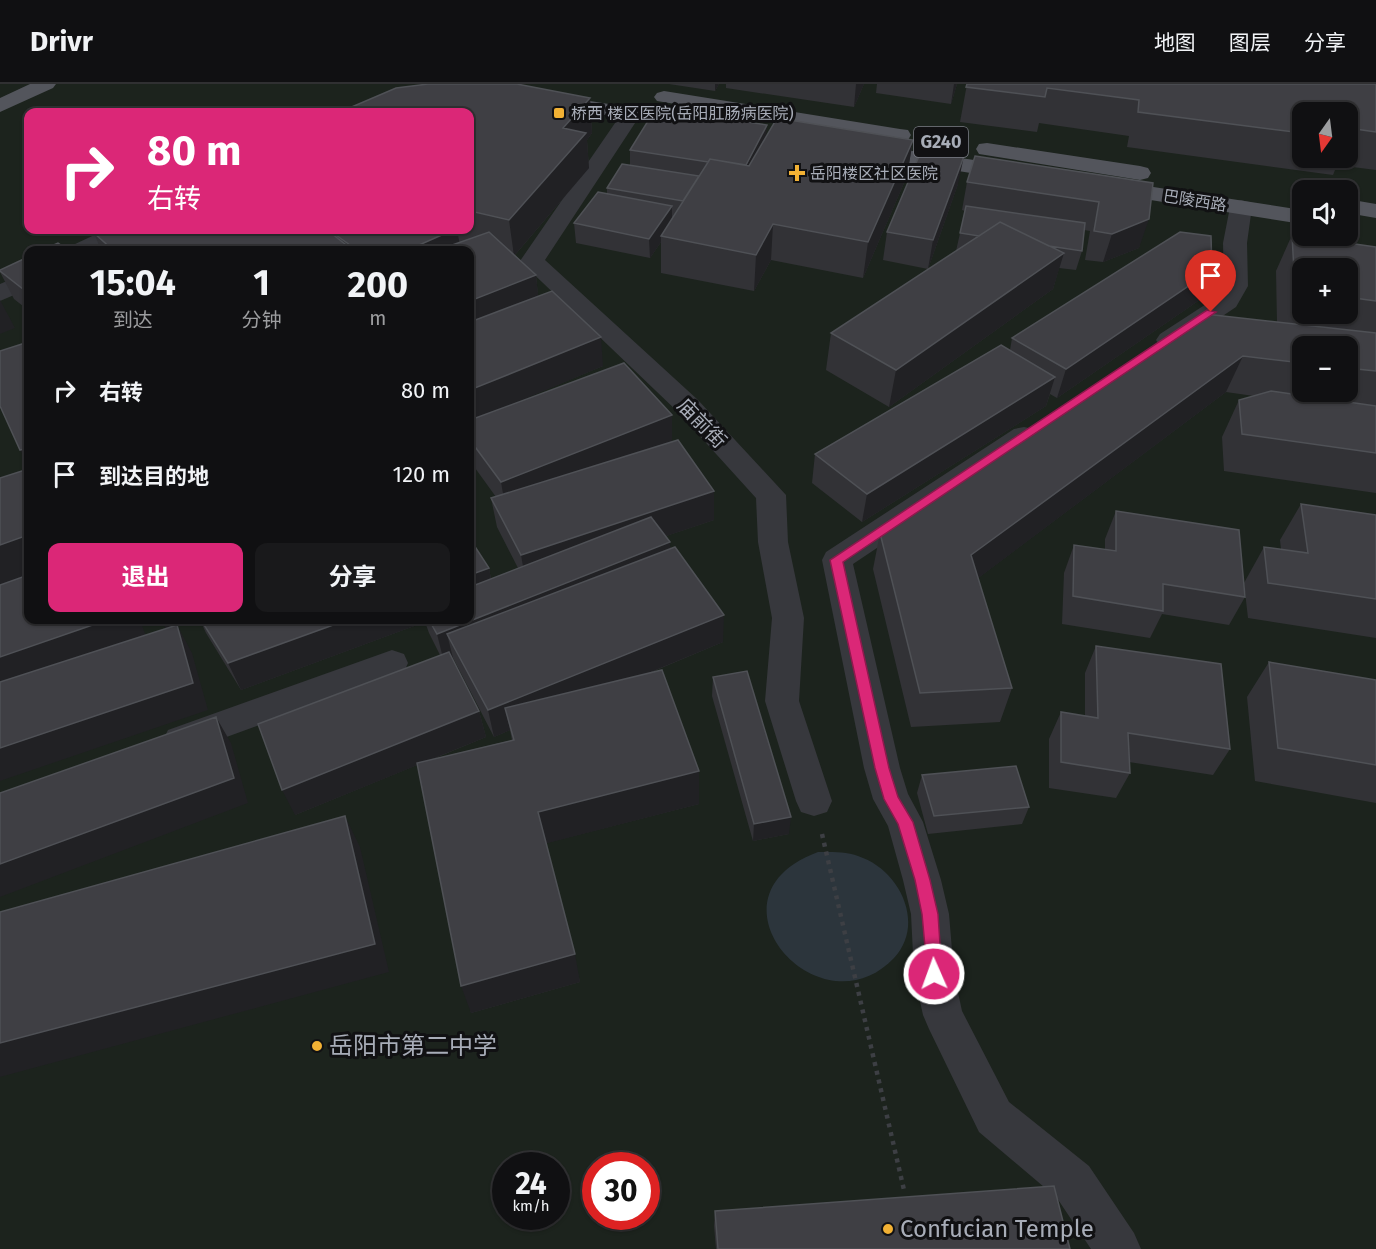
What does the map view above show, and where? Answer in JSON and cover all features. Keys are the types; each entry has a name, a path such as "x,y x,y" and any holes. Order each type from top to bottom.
{"main road":[{"path":"2,105 35,84"},
{"path":"2,105 46,84"},
{"name":"巴陵西路","path":"528,97 637,104 1292,198"},
{"name":"巴陵西路","path":"637,104 713,126"},
{"name":"巴陵西路","path":"760,134 1292,215"},
{"path":"1358,208 1376,211"},
{"path":"1358,226 1376,228"}],"street":[{"name":"庙前街","path":"637,104 532,261 688,406 771,495 774,542 788,618 782,701 814,801"},
{"path":"1150,352 1227,302 1236,286 1235,243 1241,207"},
{"path":"89,246 114,234"},
{"path":"0,294 24,281"},
{"path":"1042,424 837,560 882,768 891,799 905,822 930,914 934,974 943,1015 994,1117 1073,1182 1118,1249"},
{"path":"146,752 392,663"}],"path":[{"path":"814,801 904,1190"}],"shaded area":[{"path":"0,84 1376,84 1376,1249 0,1249"},
{"path":"818,852 852,854 877,865 898,888 904,901 908,916 908,931 903,945 894,958 864,978 834,981 805,971 782,951 769,926 768,899 783,873"}],"building":[{"path":"428,84 517,84 590,98 563,128 586,133 509,220 474,212 474,108 349,108 396,88"},
{"path":"967,84 1376,84 1376,132 1358,129 1358,102 1292,102 1292,132 1138,112 1139,100 1047,88 1045,97 966,87"},
{"path":"656,108 767,125 746,165 710,159 708,162 630,150"},
{"path":"777,118 913,140 868,242 773,224 756,255 661,236 710,159 749,166"},
{"path":"922,149 964,156 933,240 887,232"},
{"path":"975,156 1153,183 1149,219 1112,234 1094,231 1099,202 967,182"},
{"path":"622,164 699,176 683,201 607,188"},
{"path":"598,192 672,206 649,239 574,223"},
{"path":"966,206 1085,223 1082,251 1049,246 1000,222 979,236 960,233"},
{"path":"1000,222 1064,253 896,370 831,333"},
{"path":"489,232 536,275 474,299 474,246 449,246"},
{"path":"1180,232 1211,236 1212,270 1066,369 1012,338"},
{"path":"95,234 332,234 347,246 109,246"},
{"path":"335,234 444,234 417,246 351,246"},
{"path":"1358,244 1376,247 1376,301 1358,299 1358,258 1293,258 1293,246"},
{"path":"24,259 24,290 0,271"},
{"path":"552,291 601,337 474,388 474,320"},
{"path":"1205,314 1376,333 1376,371 1358,369 1358,336 1292,336 1292,362 1243,356 971,555 1012,688 920,693 880,533"},
{"path":"24,343 24,449 20,450 0,406 0,351"},
{"path":"1001,345 1055,377 867,494 815,454"},
{"path":"624,363 672,415 501,482 474,445 474,419"},
{"path":"1271,391 1292,394 1292,402 1348,402 1376,406 1376,453 1242,434 1239,400"},
{"path":"678,440 714,491 521,555 491,498"},
{"path":"24,470 24,536 0,545 0,478"},
{"path":"1301,504 1376,515 1376,599 1268,583 1264,547 1308,553"},
{"path":"1116,511 1239,530 1245,597 1163,584 1163,611 1073,596 1074,545 1116,551"},
{"path":"651,517 670,542 474,619 474,585"},
{"path":"474,545 489,568 474,574"},
{"path":"675,547 724,615 488,710 447,634"},
{"path":"24,576 24,624 95,624 0,657 0,585"},
{"path":"204,624 336,624 228,663"},
{"path":"431,624 462,624 437,634"},
{"path":"177,625 193,683 0,748 0,682"},
{"path":"1096,646 1221,664 1230,749 1128,733 1130,773 1061,762 1061,712 1098,718"},
{"path":"449,652 479,711 282,790 258,724"},
{"path":"1269,662 1376,680 1376,765 1278,748"},
{"path":"662,670 699,771 538,812 575,954 461,986 417,763 514,740 505,708"},
{"path":"747,671 791,817 754,824 713,677"},
{"path":"216,717 234,778 0,864 0,793"},
{"path":"1016,766 1029,807 934,816 922,775"},
{"path":"345,816 375,944 0,1043 0,912"},
{"name":"Confucian Temple","path":"1054,1186 1070,1249 718,1249 715,1211"}],"place":[{"name":"桥西 楼区医院(岳阳肛肠病医院)","path":"559,113"},
{"name":"岳阳楼区社区医院","path":"797,173"},
{"name":"岳阳市第二中学","path":"317,1046"},
{"name":"Confucian Temple","path":"888,1229"}],"route":[{"path":"934,974 930,914 905,822 891,799 882,768 837,560 1211,312"}]}
